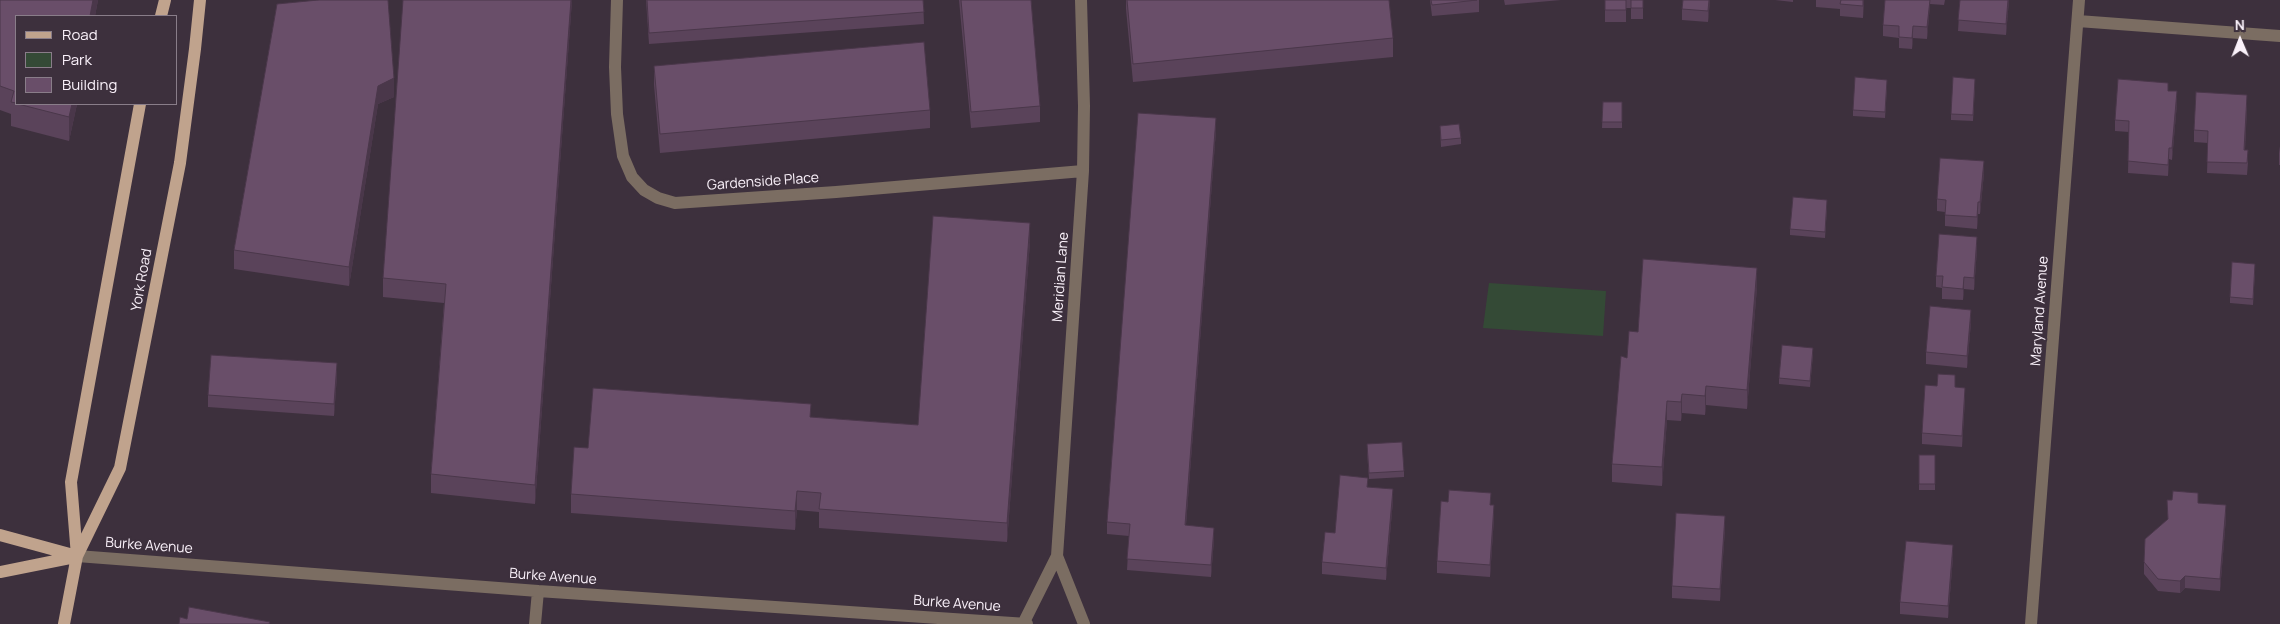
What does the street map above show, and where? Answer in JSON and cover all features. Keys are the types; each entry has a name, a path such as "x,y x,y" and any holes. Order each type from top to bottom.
{"main road":[{"path":"161,15 165,0"},
{"name":"York Road","path":"64,624 78,556 120,468 180,163 200,0"},
{"name":"York Road","path":"78,556 71,482 140,105"},
{"name":"Burke Avenue","path":"0,535 78,556"},
{"name":"Burke Avenue","path":"0,572 78,556"}],"street":[{"name":"Gardenside Place","path":"617,0 615,67 617,114 623,156 632,177 644,190 658,198 675,202 836,192 1083,171"},
{"name":"Meridian Lane","path":"1023,624 1057,556 1083,171 1084,106 1081,0"},
{"name":"Maryland Avenue","path":"2031,624 2079,0"},
{"path":"2078,21 2280,36"},
{"name":"Burke Avenue","path":"78,556 362,576 538,591 1027,624"},
{"name":"Meridian Lane","path":"1057,556 1084,624"},
{"path":"535,624 538,591"}],"green space":[{"path":"1489,283 1606,291 1603,336 1483,328"}],"building":[{"path":"0,0 93,0 90,15 15,15 15,103 11,102 14,91 0,86"},
{"path":"318,0 388,0 394,78 378,86 349,267 234,250 277,4"},
{"path":"403,0 571,0 535,485 431,474 446,284 383,278"},
{"path":"647,0 923,0 924,12 649,33"},
{"path":"961,0 1031,0 1040,106 971,112"},
{"path":"1127,0 1389,0 1393,38 1133,64"},
{"path":"1431,0 1477,0 1432,5"},
{"path":"1605,0 1626,0 1626,10 1605,10"},
{"path":"1631,0 1643,0 1643,8 1631,8"},
{"path":"1683,0 1709,0 1708,11 1682,9"},
{"path":"1841,0 1863,0 1863,6 1840,4"},
{"path":"1885,0 1930,0 1927,27 1913,26 1912,38 1899,37 1899,26 1883,25"},
{"path":"1960,0 2008,0 2006,24 1958,20"},
{"path":"924,42 930,110 660,134 654,66"},
{"path":"1855,77 1887,80 1885,112 1853,110"},
{"path":"1953,77 1975,79 1973,115 1951,114"},
{"path":"2118,79 2168,83 2168,91 2177,91 2172,148 2169,148 2168,165 2128,161 2129,121 2115,120"},
{"path":"2196,92 2247,95 2244,150 2248,150 2247,163 2207,162 2208,131 2194,130"},
{"path":"1603,102 1622,102 1622,122 1602,122"},
{"path":"22,105 72,105 69,117"},
{"path":"1138,113 1216,118 1185,525 1214,528 1211,565 1127,559 1130,524 1107,522"},
{"path":"1459,124 1461,138 1441,140 1440,126"},
{"path":"1940,158 1984,161 1977,217 1945,215 1946,200 1937,199"},
{"path":"1793,197 1827,200 1825,232 1790,229"},
{"path":"933,216 1030,223 1007,523 819,509 821,493 797,491 795,511 571,494 574,447 588,448 593,388 811,404 810,417 918,425"},
{"path":"1939,234 1977,237 1974,278 1964,277 1963,289 1942,287 1943,276 1936,276"},
{"path":"1643,259 1757,268 1747,390 1706,386 1705,396 1682,394 1681,402 1667,401 1662,467 1612,464 1621,356 1627,358 1629,331 1638,332"},
{"path":"2232,262 2255,264 2253,299 2230,297"},
{"path":"1930,306 1971,310 1967,356 1926,352"},
{"path":"1782,345 1813,348 1810,381 1779,378"},
{"path":"211,355 337,363 334,404 208,395"},
{"path":"1938,374 1955,375 1955,387 1965,388 1962,436 1922,433 1925,385 1937,386"},
{"path":"1402,442 1404,471 1369,473 1367,444"},
{"path":"1919,455 1935,455 1935,484 1919,484"},
{"path":"1340,475 1368,478 1367,487 1393,489 1386,568 1322,562 1325,532 1335,533"},
{"path":"1449,490 1491,493 1490,505 1494,505 1490,565 1437,561 1441,501 1448,502"},
{"path":"2173,491 2198,493 2198,503 2226,505 2220,579 2185,576 2180,581 2158,579 2144,562 2145,539 2168,519 2167,500 2172,500"},
{"path":"1676,513 1725,516 1720,589 1672,586"},
{"path":"1906,541 1953,545 1948,606 1900,602"},
{"path":"189,607 270,622 269,624 179,624 180,617 187,619"}]}
